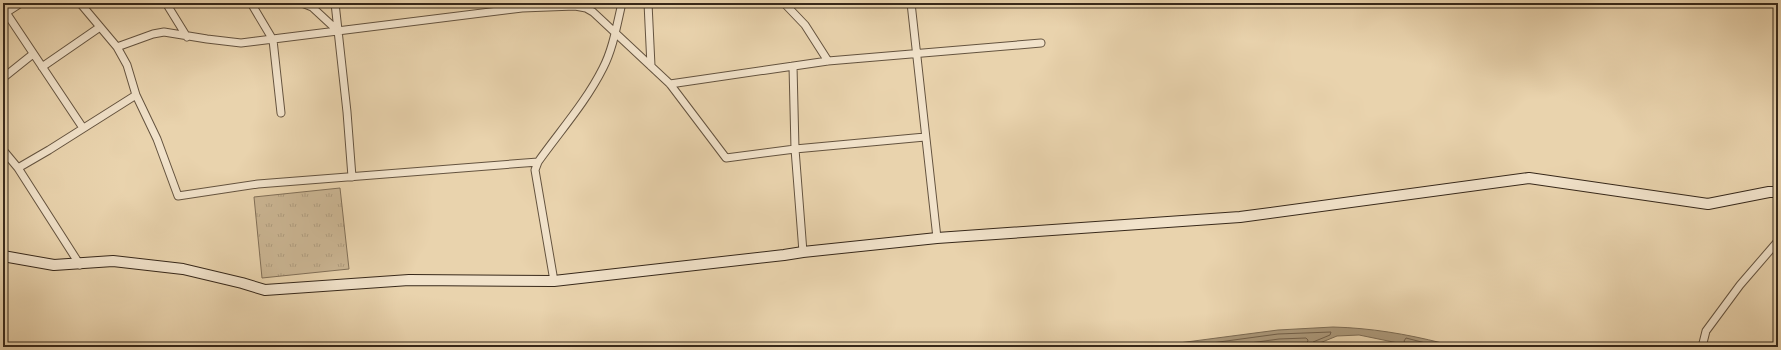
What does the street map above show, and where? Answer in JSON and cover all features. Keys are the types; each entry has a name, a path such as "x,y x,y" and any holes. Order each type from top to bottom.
{"street":[{"path":"21,3 5,10 83,128"},
{"path":"80,3 117,47 127,65 136,95 157,139 178,196 258,184 538,162"},
{"path":"166,3 187,37"},
{"path":"251,3 273,40 281,113"},
{"path":"302,3 312,7 339,32"},
{"path":"335,3 352,177"},
{"path":"554,281 535,170 538,162 593,86 604,67 622,3"},
{"path":"648,3 651,66"},
{"path":"784,3 805,25 828,61"},
{"path":"911,3 924,138 937,238"},
{"path":"117,47 153,34 170,33 187,37 241,42 273,40 522,6 575,6 586,8 615,32 670,84 726,158 795,149 924,138"},
{"path":"42,67 100,27"},
{"path":"670,84 828,61 916,52 1041,43"},
{"path":"3,78 34,54"},
{"path":"793,66 795,149 803,252"},
{"path":"18,168 136,95"},
{"path":"3,150 18,168 80,265"},
{"path":"3,256 54,265 80,265 113,261 183,269 265,290 409,280 554,281 937,238 1240,217 1529,178 1708,204 1769,192 1778,192"},
{"path":"1702,347 1706,331 1740,285 1778,241"}],"green space":[{"path":"340,188 349,269 262,278 254,197"}],"water":[{"path":"1333,327 1375,330 1402,334 1442,343 1447,347 1406,347 1398,343 1359,335 1337,336 1310,347 1148,347 1278,330"}]}
